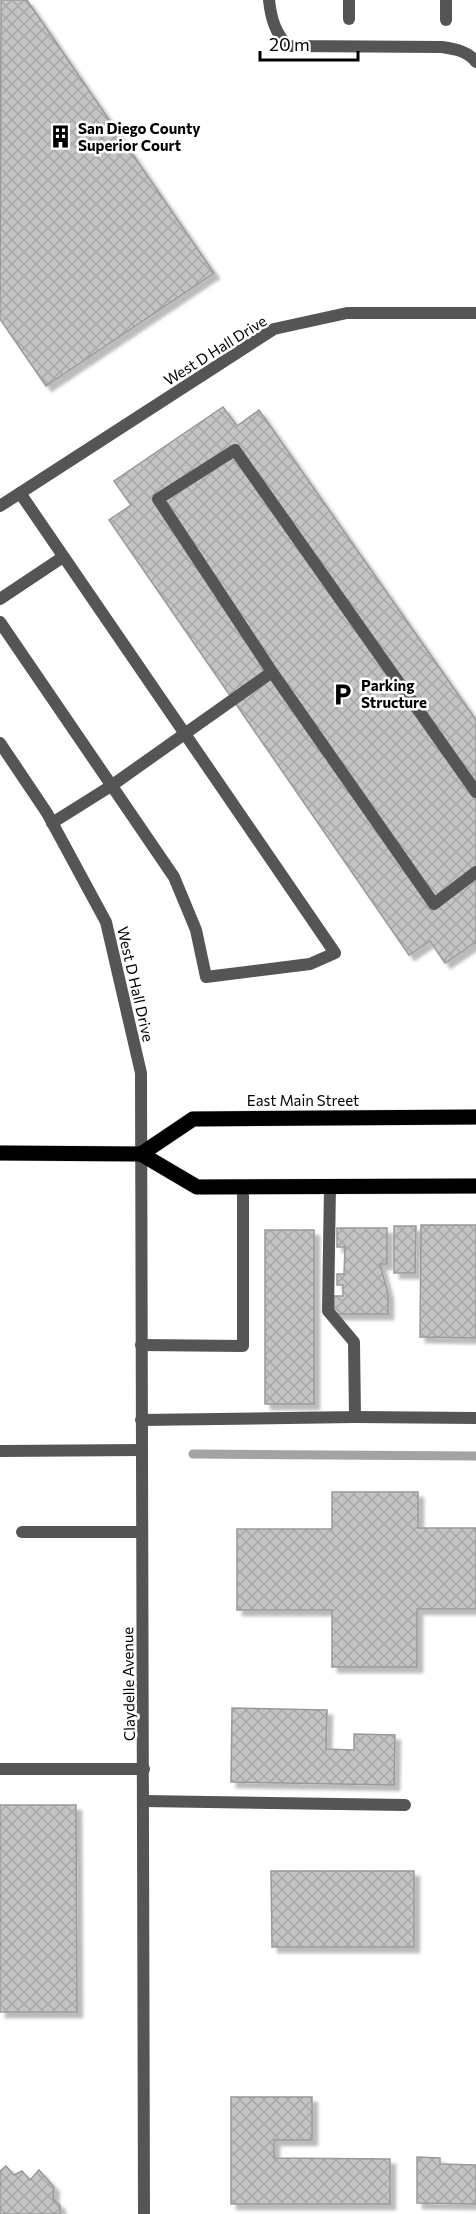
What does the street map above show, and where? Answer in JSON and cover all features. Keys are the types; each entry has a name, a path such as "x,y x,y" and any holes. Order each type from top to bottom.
{"main road":[{"name":"East Main Street","path":"141,1154 193,1119 476,1118"},
{"path":"0,1153 141,1154 197,1187 476,1185"}],"street":[{"path":"269,0 274,26 279,38 288,46 442,47 458,49 472,56 476,62"},
{"path":"349,0 349,19"},
{"path":"446,0 446,20"},
{"name":"West D Hall Drive","path":"0,506 274,329 346,313 476,313"},
{"path":"476,792 236,450 158,499 272,672 434,904 476,872"},
{"path":"0,622 174,877 196,930 206,977 310,964 335,953 20,493"},
{"path":"0,599 63,557"},
{"path":"52,823 111,786 272,672"},
{"name":"West D Hall Drive","path":"0,743 52,823 106,922 141,1073 141,1154"},
{"name":"Claydelle Avenue","path":"141,1154 144,2214"},
{"path":"330,1186 328,1311 354,1342 355,1417"},
{"path":"141,1345 243,1346 243,1187"},
{"path":"141,1420 476,1418"},
{"path":"0,1451 141,1450"},
{"path":"22,1532 142,1532"},
{"path":"0,1769 144,1769"},
{"path":"144,1801 405,1805"}],"building":[{"name":"San Diego County Superior Court","path":"1,0 27,0 214,273 46,386 0,319"},
{"name":"Parking Structure","path":"223,407 237,426 259,410 476,720 476,942 445,963 430,941 409,955 109,520 131,505 114,481"},
{"path":"421,1225 476,1225 476,1338 420,1337"},
{"path":"394,1226 416,1226 415,1273 394,1273"},
{"path":"337,1228 387,1228 387,1264 380,1264 388,1294 388,1314 334,1314 334,1296 343,1296 343,1285 337,1285 337,1274 344,1274 345,1247 337,1247"},
{"path":"265,1230 314,1230 314,1404 265,1404"},
{"path":"332,1492 418,1492 418,1528 476,1528 476,1609 417,1609 417,1667 332,1667 332,1610 237,1610 237,1529 332,1529"},
{"path":"232,1708 327,1710 326,1749 354,1750 354,1734 395,1735 394,1785 231,1782"},
{"path":"0,1805 76,1805 77,2012 0,2012"},
{"path":"271,1871 414,1871 414,1947 272,1947"},
{"path":"231,2097 312,2097 312,2140 274,2140 274,2158 390,2159 390,2204 231,2204"},
{"path":"417,2157 440,2158 440,2164 476,2165 476,2204 417,2203"},
{"path":"6,2166 14,2175 22,2171 30,2180 39,2170 54,2187 53,2199 60,2205 60,2214 0,2214 0,2171"}],"waterway":[{"path":"193,1454 476,1456"}],"place":[{"name":"San Diego County Superior Court","path":"60,137"},
{"name":"Parking Structure","path":"343,694"}]}
